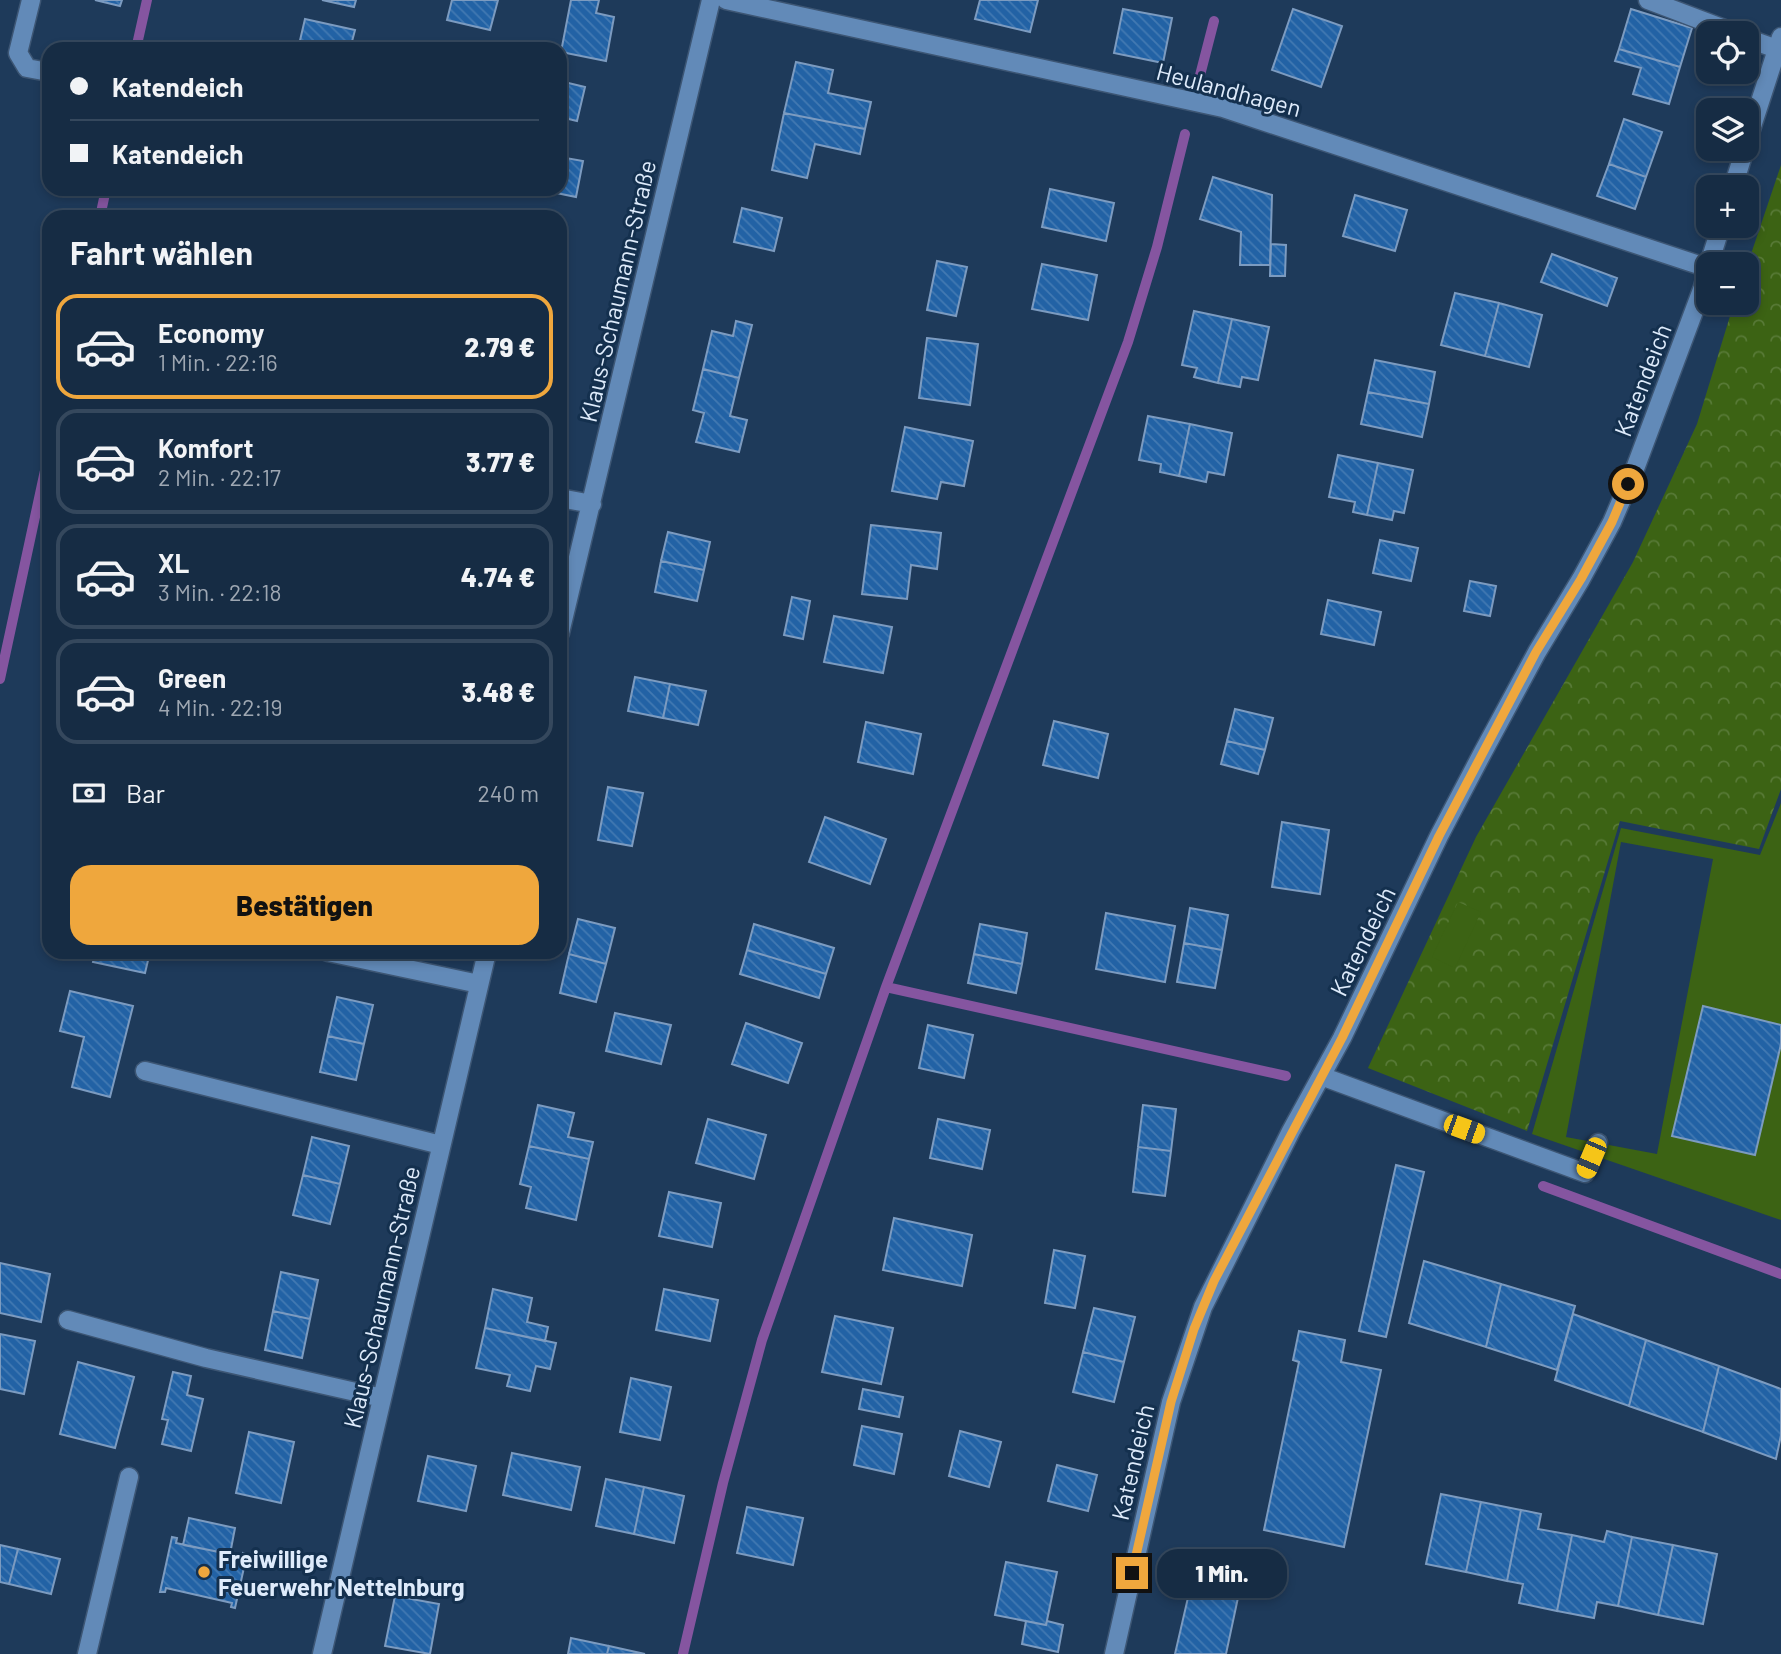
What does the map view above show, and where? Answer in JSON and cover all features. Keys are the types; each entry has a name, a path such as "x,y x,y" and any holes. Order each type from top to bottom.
{"street":[{"path":"31,0 18,53 27,68 42,71"},
{"name":"Klaus-Schaumann-Straße","path":"567,605 710,0"},
{"name":"Heulandhagen","path":"726,0 1223,108 1696,263"},
{"path":"1648,0 1703,21"},
{"path":"1759,40 1779,43 1759,106"},
{"name":"Katendeich","path":"1114,1654 1171,1402 1194,1329 1214,1281 1321,1076 1483,752 1536,652 1612,522 1696,306"},
{"path":"567,499 592,504"},
{"path":"361,959 480,984"},
{"name":"Klaus-Schaumann-Straße","path":"322,1654 485,959"},
{"path":"145,1070 442,1144"},
{"path":"1321,1076 1585,1173 1598,1143"},
{"path":"68,1320 206,1359 382,1398"},
{"path":"87,1654 128,1477"}],"green space":[{"path":"1781,165 1781,789 1759,849 1620,821 1527,1131 1368,1068 1476,837 1633,562 1697,424 1730,315 1759,315 1759,252 1752,252 1756,238 1759,238 1759,230"},
{"path":"1781,803 1781,1220 1532,1134 1621,828 1760,855","holes":["1621,842 1713,859 1657,1154 1566,1137"]},
{"path":"1458,902 1481,912 1455,968 1432,957"}],"building":[{"path":"95,0 122,0 120,6"},
{"path":"322,0 356,0 354,7"},
{"path":"452,0 498,0 490,30 447,20"},
{"path":"571,0 599,0 596,13 614,17 606,61 567,53 567,42 563,42"},
{"path":"980,0 1038,0 1030,32 975,19"},
{"path":"1123,9 1172,18 1163,63 1114,53"},
{"path":"1293,9 1342,26 1321,87 1272,70"},
{"path":"1631,9 1692,28 1680,67 1619,49"},
{"path":"305,19 355,30 352,42 300,42"},
{"path":"1619,49 1680,67 1669,104 1633,94 1641,68 1615,61"},
{"path":"796,62 833,70 828,93 871,102 865,129 784,113"},
{"path":"567,83 585,87 577,121 567,119"},
{"path":"784,113 865,129 860,154 815,144 807,178 772,170"},
{"path":"1624,119 1662,132 1646,177 1609,164"},
{"path":"567,158 583,161 576,197 567,195"},
{"path":"1609,164 1646,177 1635,209 1597,196"},
{"path":"1213,177 1272,195 1270,265 1240,265 1241,232 1200,219"},
{"path":"1050,189 1114,203 1106,241 1042,227"},
{"path":"1355,195 1407,210 1395,251 1343,236"},
{"path":"742,208 782,218 774,251 734,242"},
{"path":"1271,244 1286,245 1285,276 1270,276"},
{"path":"1552,254 1617,278 1607,306 1541,282"},
{"path":"937,261 967,267 956,316 927,310"},
{"path":"1042,264 1097,275 1088,320 1032,309"},
{"path":"1455,293 1499,303 1485,356 1441,345"},
{"path":"1499,303 1542,315 1529,367 1485,356"},
{"path":"1194,311 1232,319 1218,383 1194,377 1197,368 1182,365"},
{"path":"1232,319 1269,327 1258,380 1242,377 1240,387 1218,383"},
{"path":"736,321 752,325 739,378 703,369 712,331 733,336"},
{"path":"927,338 978,344 970,405 919,398"},
{"path":"1375,360 1435,372 1429,404 1368,392"},
{"path":"703,369 739,378 730,416 747,420 739,452 696,442 704,413 693,410"},
{"path":"1368,392 1429,404 1422,437 1361,424"},
{"path":"1148,416 1190,424 1179,476 1160,472 1161,464 1139,460"},
{"path":"1190,424 1232,433 1224,475 1208,472 1206,482 1179,476"},
{"path":"905,427 973,441 964,486 941,482 937,499 892,491"},
{"path":"1338,455 1378,463 1367,515 1353,512 1355,502 1329,497"},
{"path":"1378,463 1413,470 1404,513 1394,511 1392,520 1367,515"},
{"path":"871,525 941,533 937,569 911,565 907,599 862,594"},
{"path":"668,532 710,542 704,570 661,561"},
{"path":"1380,540 1418,548 1411,581 1373,573"},
{"path":"661,561 704,570 697,601 655,592"},
{"path":"1470,581 1496,586 1490,616 1464,611"},
{"path":"792,597 810,601 803,639 784,635"},
{"path":"1328,600 1381,612 1374,645 1321,634"},
{"path":"834,616 892,627 883,673 824,662"},
{"path":"635,677 670,684 663,718 628,711"},
{"path":"670,684 706,691 698,725 663,718"},
{"path":"1235,709 1273,718 1265,750 1227,741"},
{"path":"1054,721 1108,734 1098,778 1043,765"},
{"path":"866,722 921,734 913,774 858,762"},
{"path":"1227,741 1265,750 1258,774 1221,764"},
{"path":"608,787 643,793 632,846 598,840"},
{"path":"825,817 886,839 870,884 809,862"},
{"path":"1282,822 1329,830 1320,894 1272,887"},
{"path":"1190,908 1228,915 1222,950 1184,943"},
{"path":"1106,913 1175,926 1165,982 1096,969"},
{"path":"578,919 615,928 606,964 569,954"},
{"path":"754,924 834,948 826,974 747,950"},
{"path":"980,924 1027,933 1022,964 974,954"},
{"path":"1184,943 1222,950 1215,988 1177,982"},
{"path":"747,950 826,974 819,998 740,974"},
{"path":"569,954 606,964 596,1002 560,993"},
{"path":"974,954 1022,964 1016,993 968,983"},
{"path":"94,959 148,959 145,973 93,962"},
{"path":"70,991 133,1006 110,1097 72,1087 84,1037 60,1031"},
{"path":"337,997 373,1005 364,1044 328,1036"},
{"path":"1703,1006 1781,1025 1781,1044 1755,1155 1672,1136"},
{"path":"615,1013 671,1025 661,1064 606,1051"},
{"path":"746,1023 802,1043 788,1083 732,1064"},
{"path":"928,1025 973,1035 964,1078 919,1068"},
{"path":"328,1036 364,1044 356,1080 320,1072"},
{"path":"538,1105 574,1113 568,1137 593,1142 589,1159 529,1146"},
{"path":"1143,1105 1176,1109 1171,1151 1138,1147"},
{"path":"708,1119 766,1135 754,1179 696,1163"},
{"path":"938,1119 990,1130 982,1169 930,1158"},
{"path":"312,1137 349,1146 340,1184 303,1175"},
{"path":"529,1146 589,1159 576,1220 526,1208 531,1187 520,1184"},
{"path":"1138,1147 1171,1151 1165,1196 1133,1192"},
{"path":"1396,1165 1424,1172 1386,1337 1359,1331"},
{"path":"303,1175 340,1184 330,1224 293,1215"},
{"path":"669,1192 721,1203 712,1247 659,1236"},
{"path":"894,1218 972,1235 962,1286 883,1270"},
{"path":"1054,1250 1085,1256 1075,1308 1045,1303"},
{"path":"1424,1261 1501,1284 1486,1347 1409,1323"},
{"path":"0,1263 50,1274 41,1322 0,1313"},
{"path":"281,1272 318,1280 310,1319 273,1311"},
{"path":"1501,1284 1575,1306 1557,1370 1486,1347"},
{"path":"493,1289 532,1298 527,1322 548,1327 545,1341 485,1328"},
{"path":"664,1289 718,1300 710,1341 656,1330"},
{"path":"1094,1308 1135,1317 1124,1362 1083,1352"},
{"path":"273,1311 310,1319 302,1358 265,1350"},
{"path":"1573,1314 1646,1340 1629,1406 1555,1380"},
{"path":"835,1316 893,1328 881,1384 822,1372"},
{"path":"485,1328 556,1343 550,1369 536,1366 530,1391 507,1386 510,1375 476,1368"},
{"path":"1299,1331 1345,1340 1341,1362 1381,1370 1344,1547 1264,1530 1299,1362 1293,1360"},
{"path":"0,1334 35,1341 24,1394 0,1389"},
{"path":"1646,1340 1719,1366 1703,1432 1629,1406"},
{"path":"1083,1352 1124,1362 1114,1402 1073,1392"},
{"path":"78,1362 134,1377 115,1448 60,1434"},
{"path":"1719,1366 1781,1389 1781,1435 1776,1459 1703,1432"},
{"path":"173,1372 191,1376 187,1395 203,1399 191,1451 162,1444 168,1420 162,1419"},
{"path":"631,1378 671,1387 660,1440 620,1432"},
{"path":"863,1389 903,1397 899,1417 859,1409"},
{"path":"862,1426 902,1434 894,1474 854,1465"},
{"path":"960,1431 1001,1442 989,1487 949,1476"},
{"path":"249,1432 294,1442 281,1503 236,1493"},
{"path":"512,1453 580,1467 571,1510 503,1495"},
{"path":"428,1456 476,1466 466,1511 418,1501"},
{"path":"1057,1465 1097,1475 1088,1511 1048,1501"},
{"path":"606,1479 644,1487 634,1534 596,1526"},
{"path":"644,1487 684,1496 674,1543 634,1534"},
{"path":"1441,1494 1481,1502 1466,1572 1426,1564"},
{"path":"1481,1502 1521,1510 1507,1581 1466,1572"},
{"path":"747,1507 803,1518 793,1565 737,1553"},
{"path":"1521,1510 1541,1514 1538,1529 1572,1535 1557,1611 1519,1603 1523,1584 1507,1581"},
{"path":"189,1518 235,1528 230,1554 183,1545"},
{"path":"1607,1531 1632,1537 1618,1606 1597,1602 1594,1618 1557,1611 1572,1535 1604,1542"},
{"name":"Freiwillige Feuerwehr Nettelnburg","path":"172,1537 177,1538 176,1543 242,1557 243,1553 247,1554 235,1608 231,1607 232,1603 166,1588 165,1592 160,1592"},
{"path":"1632,1537 1673,1545 1658,1615 1618,1606"},
{"path":"0,1545 18,1549 9,1584 0,1582"},
{"path":"1673,1545 1717,1554 1703,1624 1658,1615"},
{"path":"18,1549 60,1559 51,1594 9,1584"},
{"path":"1199,1550 1246,1560 1226,1654 1175,1654"},
{"path":"1006,1562 1057,1572 1046,1625 995,1615"},
{"path":"395,1596 439,1604 430,1654 385,1646"},
{"path":"1026,1621 1046,1625 1047,1621 1063,1625 1058,1652 1022,1644"},
{"path":"571,1638 609,1646 607,1654 568,1654"},
{"path":"609,1646 645,1654 607,1654"}],"waterway":[{"path":"138,42 147,0"},
{"path":"1198,83 1214,21"},
{"path":"683,1654 723,1483 762,1340 886,987 1128,342 1157,247 1185,134"},
{"path":"102,210 104,196"},
{"path":"0,679 42,484"},
{"path":"886,987 1286,1076"},
{"path":"1543,1186 1781,1274"}],"place":[{"name":"Freiwillige Feuerwehr Nettelnburg","path":"204,1572"}],"route":[{"path":"1132,1573 1171,1402 1194,1329 1214,1281 1342,1038 1439,836 1536,652 1612,522 1628,484"}]}
